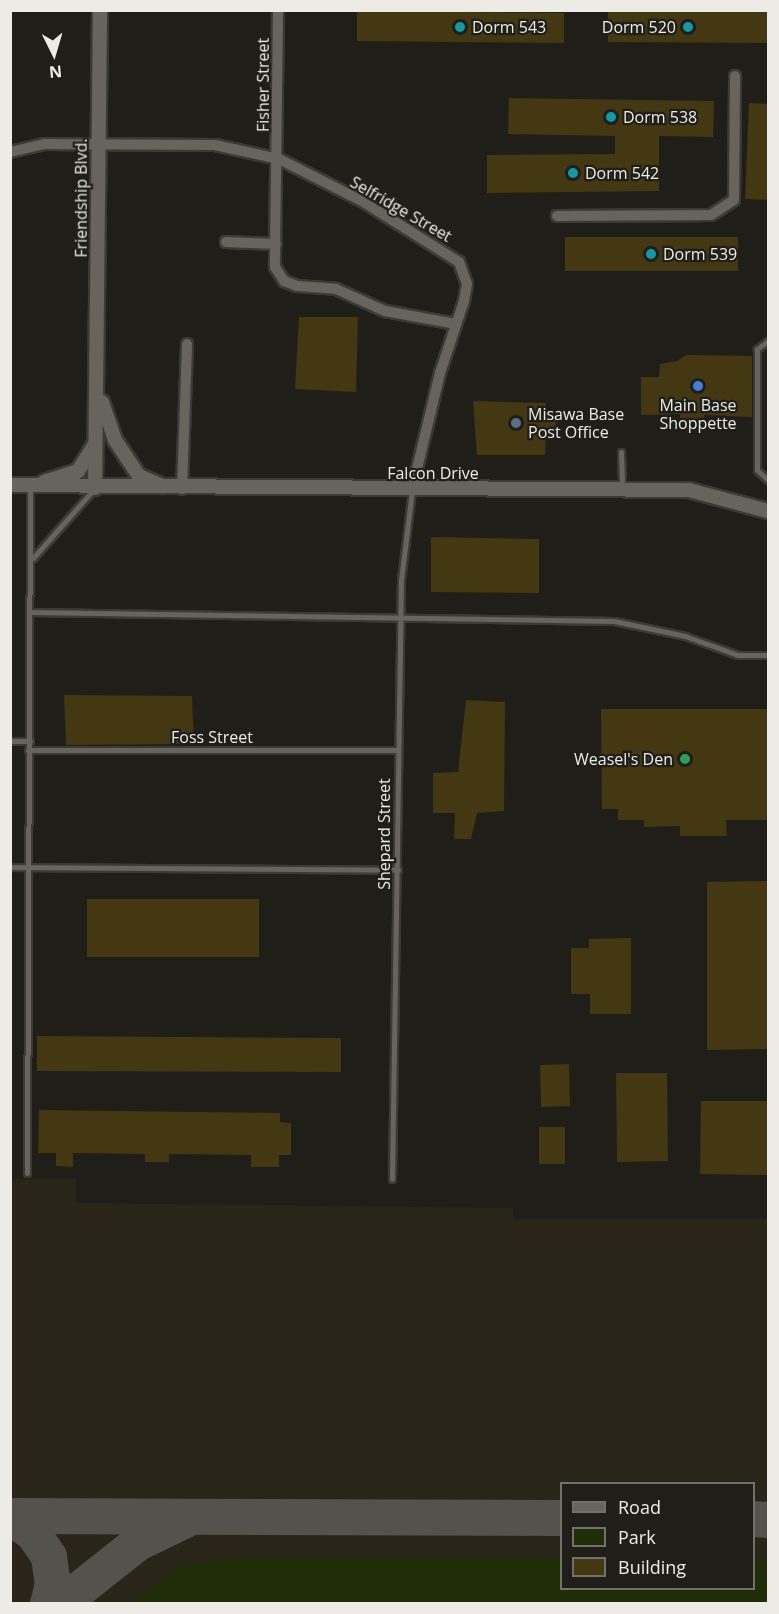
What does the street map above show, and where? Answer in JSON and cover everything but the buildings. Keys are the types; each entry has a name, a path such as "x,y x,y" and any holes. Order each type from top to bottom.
{"street":[{"name":"Friendship Blvd.","path":"95,488 98,385 97,144 100,10"},
{"name":"Fisher Street","path":"278,10 279,159 275,267 284,281 356,295 385,311 456,324"},
{"path":"557,216 711,215 734,200 735,76"},
{"name":"Selfridge Street","path":"10,152 44,144 216,146 279,159 362,201 459,262 467,284 412,490"},
{"path":"226,242 276,244"},
{"path":"177,489 187,344"},
{"name":"Friendship Blvd.","path":"98,385 107,421 124,455 139,476 177,489"},
{"path":"10,485 30,486 78,471 96,443"},
{"name":"Falcon Drive","path":"30,486 177,489 689,490 768,511"}],"lane":[{"path":"768,342 757,349 757,470 768,480"},
{"path":"621,452 622,489"},
{"path":"27,1173 30,867 28,750 33,558 30,486"},
{"path":"33,558 95,488"},
{"name":"Shepard Street","path":"392,1179 401,580 412,490"},
{"path":"30,612 614,621 685,636 738,655 768,656"},
{"path":"10,741 30,741"},
{"name":"Foss Street","path":"28,750 397,750"},
{"path":"10,867 398,870"}],"shaded area":[{"path":"11,1179 76,1179 76,1203 513,1208 514,1219 768,1219 768,1603 11,1604"}],"green space":[{"path":"237,1558 560,1558 560,1590 755,1590 755,1558 768,1558 768,1603 129,1603 184,1565"}],"taxiway":[{"path":"10,1516 560,1518"},
{"path":"10,1518 33,1533 49,1557 53,1584 48,1604"},
{"path":"755,1519 768,1520"},
{"path":"61,1604 138,1543 186,1520"}],"place":[{"name":"Dorm 543","path":"460,27"},
{"name":"Dorm 520","path":"688,27"},
{"name":"Dorm 538","path":"611,117"},
{"name":"Dorm 542","path":"573,173"},
{"name":"Dorm 539","path":"651,254"},
{"name":"Main Base Shoppette","path":"698,386"},
{"name":"Misawa Base Post Office","path":"516,423"},
{"name":"Weasel's Den","path":"685,759"}]}
